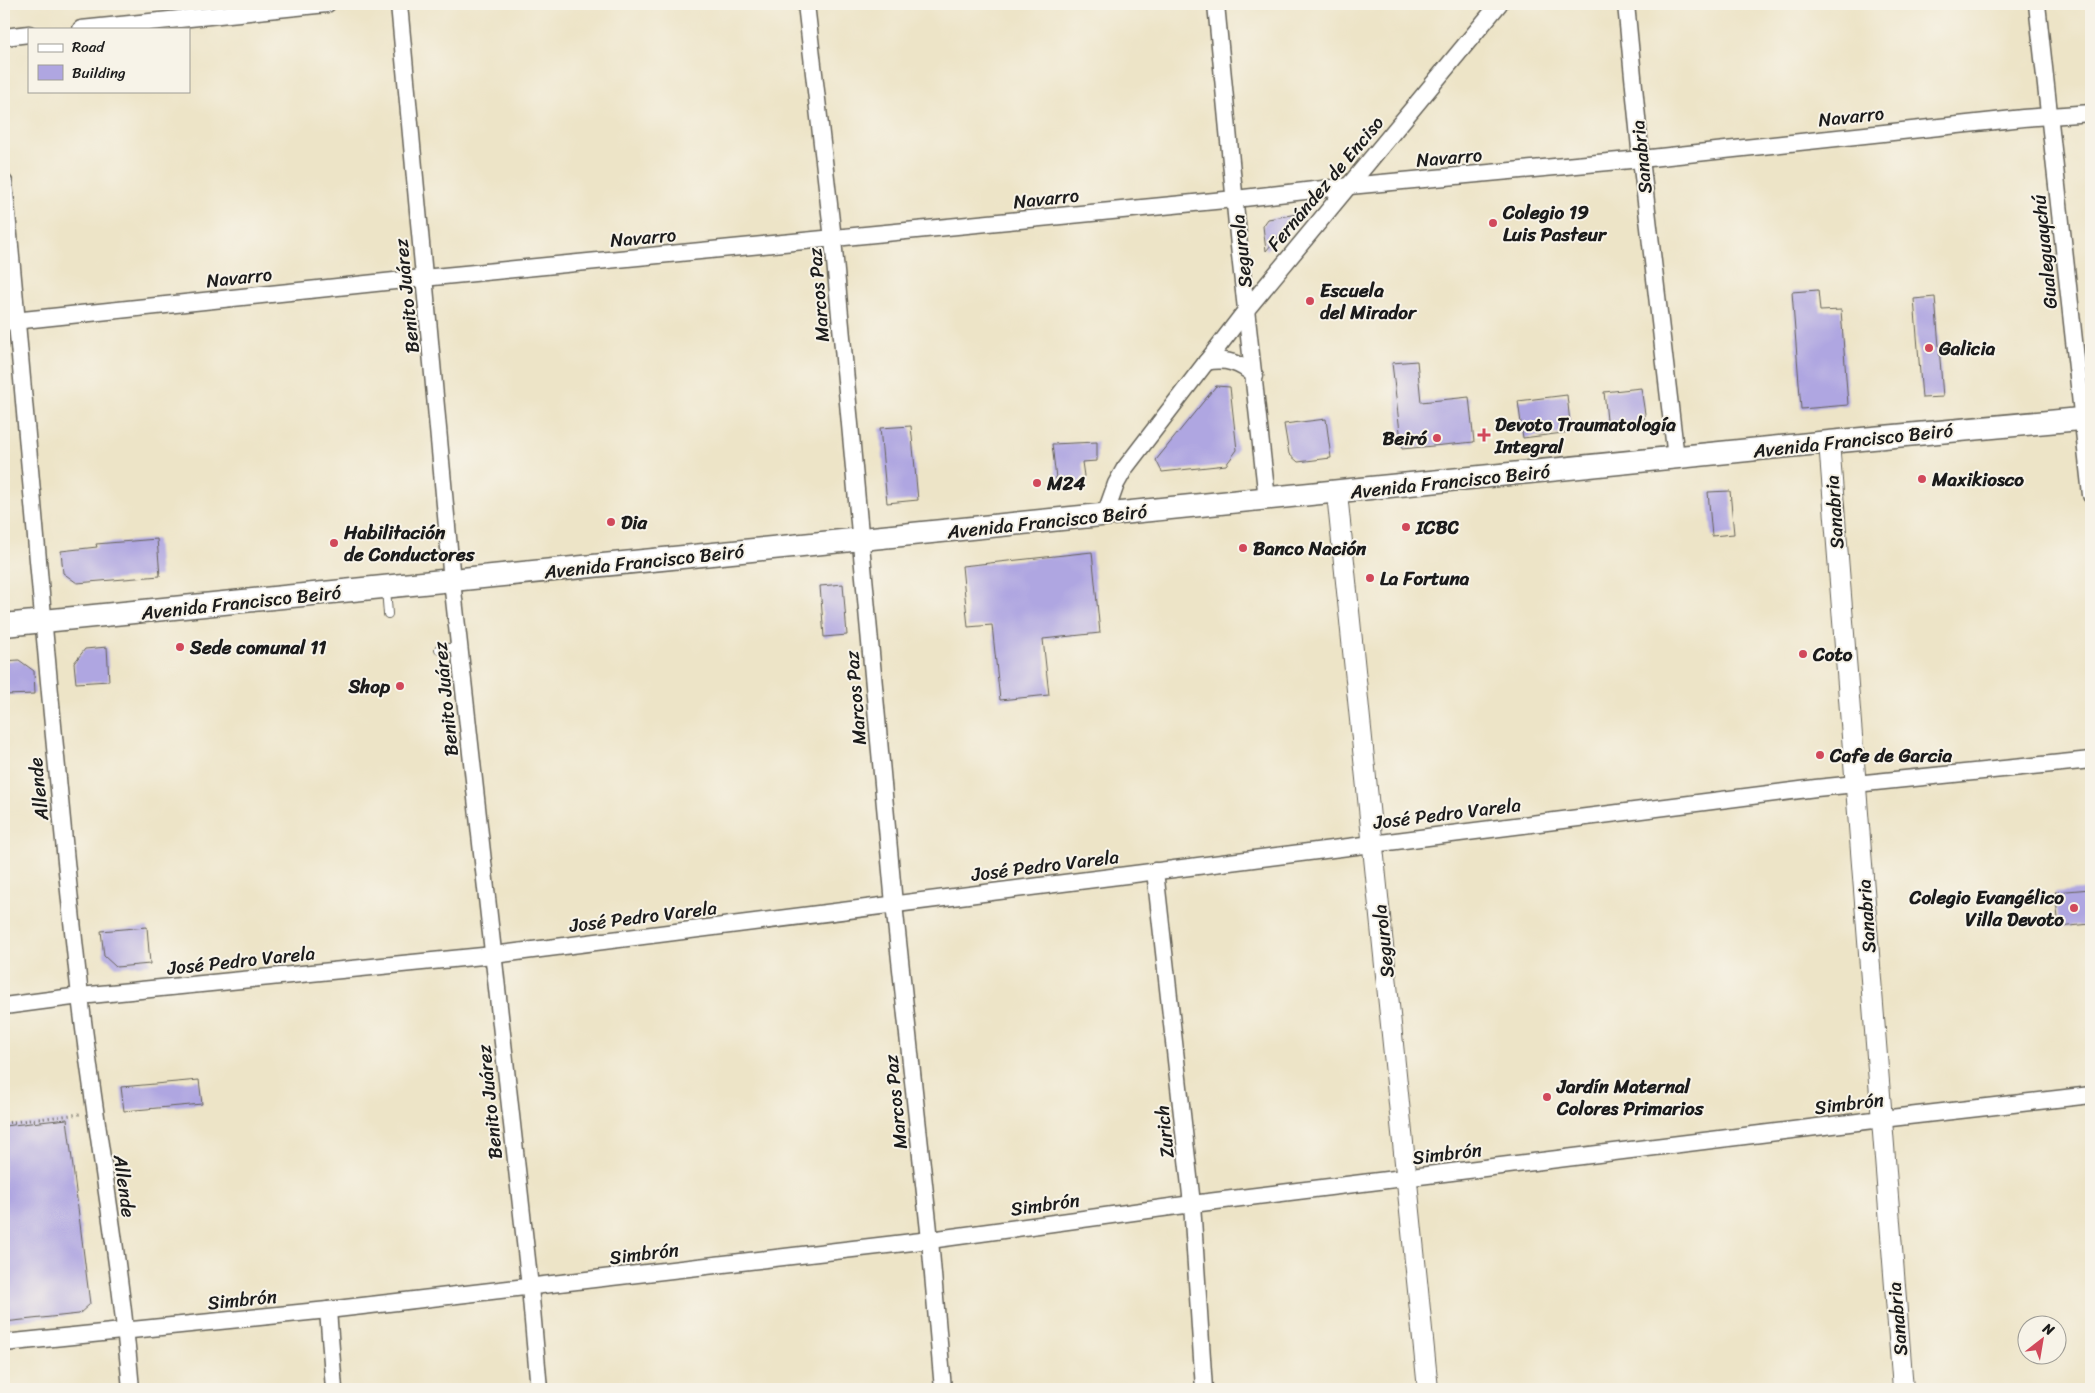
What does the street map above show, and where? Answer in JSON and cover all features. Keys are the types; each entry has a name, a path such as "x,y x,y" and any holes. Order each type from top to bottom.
{"main road":[{"name":"Avenida Francisco Beiró","path":"4,625 1337,493 1829,442 2087,418"}],"street":[{"path":"91,28 327,4"},
{"name":"Benito Juárez","path":"399,4 452,581 530,1287 539,1389"},
{"name":"Marcos Paz","path":"806,4 833,239 894,904 930,1240 943,1389"},
{"name":"Segurola","path":"1216,4 1267,499"},
{"name":"Fernández de Enciso","path":"1105,515 1116,484 1125,468 1206,362 1247,309 1499,4"},
{"name":"Sanabria","path":"1626,4 1641,159 1676,458"},
{"name":"Gualeguaychú","path":"2037,4 2049,116 2087,418 2091,495"},
{"path":"4,37 28,34"},
{"name":"Navarro","path":"10,321 423,278 833,239 2091,113"},
{"name":"Allende","path":"4,182 10,321 43,622 80,996 92,1099 126,1331 132,1389"},
{"path":"1206,362 1232,361 1255,376"},
{"name":"Sanabria","path":"1829,442 1903,1389"},
{"name":"Segurola","path":"1337,493 1428,1389"},
{"name":"José Pedro Varela","path":"4,1006 80,996 494,954 1373,842 1856,783 2091,760"},
{"name":"Zurich","path":"1155,871 1192,1204 1204,1389"},
{"name":"Simbrón","path":"4,1344 328,1310 930,1240 1192,1204 2091,1095"},
{"path":"328,1310 334,1389"}],"lane":[{"path":"385,587 388,614"},
{"path":"439,649 459,647"}],"path":[{"path":"4,1124 67,1116"}],"building":[{"path":"1297,214 1266,251 1263,226 1268,219"},
{"path":"1818,290 1820,311 1841,310 1848,405 1801,409 1792,292"},
{"name":"Galicia","path":"1935,297 1943,397 1922,398 1914,299"},
{"path":"1417,361 1421,402 1469,397 1474,442 1402,449 1392,363"},
{"path":"1216,386 1230,387 1237,450 1226,465 1162,472 1156,460"},
{"path":"1641,388 1645,414 1639,426 1608,429 1604,392"},
{"path":"1567,395 1571,432 1523,438 1518,401"},
{"path":"1326,419 1331,458 1298,462 1289,454 1284,424"},
{"path":"911,426 918,500 887,503 880,428"},
{"path":"1097,442 1097,461 1082,462 1084,476 1079,484 1057,487 1052,444"},
{"path":"1730,491 1734,534 1712,536 1708,492"},
{"path":"157,539 160,576 77,583 63,573 61,551 97,547 96,544"},
{"path":"1092,552 1100,633 1043,639 1049,695 1000,700 992,625 968,627 962,566"},
{"path":"843,584 847,635 824,637 820,586"},
{"path":"107,647 109,681 76,683 74,663 85,649"},
{"path":"19,660 34,671 35,694 4,695 4,661"},
{"name":"Colegio Evangélico Villa Devoto","path":"2091,889 2091,924 2059,927 2055,892"},
{"path":"147,927 150,964 116,967 104,956 101,931"},
{"path":"199,1080 202,1104 124,1111 121,1087"},
{"path":"67,1119 90,1304 79,1314 4,1322 4,1126"}],"place":[{"name":"Colegio 19 Luis Pasteur","path":"1493,223"},
{"name":"Escuela del Mirador","path":"1310,301"},
{"name":"Galicia","path":"1929,348"},
{"name":"Devoto Traumatología Integral","path":"1484,435"},
{"name":"Beiró","path":"1437,438"},
{"name":"Maxikiosco","path":"1922,479"},
{"name":"M24","path":"1037,483"},
{"name":"Dia","path":"611,522"},
{"name":"ICBC","path":"1406,527"},
{"name":"Habilitación de Conductores","path":"334,543"},
{"name":"Banco Nación","path":"1243,548"},
{"name":"La Fortuna","path":"1370,578"},
{"name":"Sede comunal 11","path":"180,647"},
{"name":"Coto","path":"1803,654"},
{"name":"Shop","path":"400,686"},
{"name":"Cafe de Garcia","path":"1820,755"},
{"name":"Colegio Evangélico Villa Devoto","path":"2074,908"},
{"name":"Jardín Maternal Colores Primarios","path":"1547,1097"}]}
